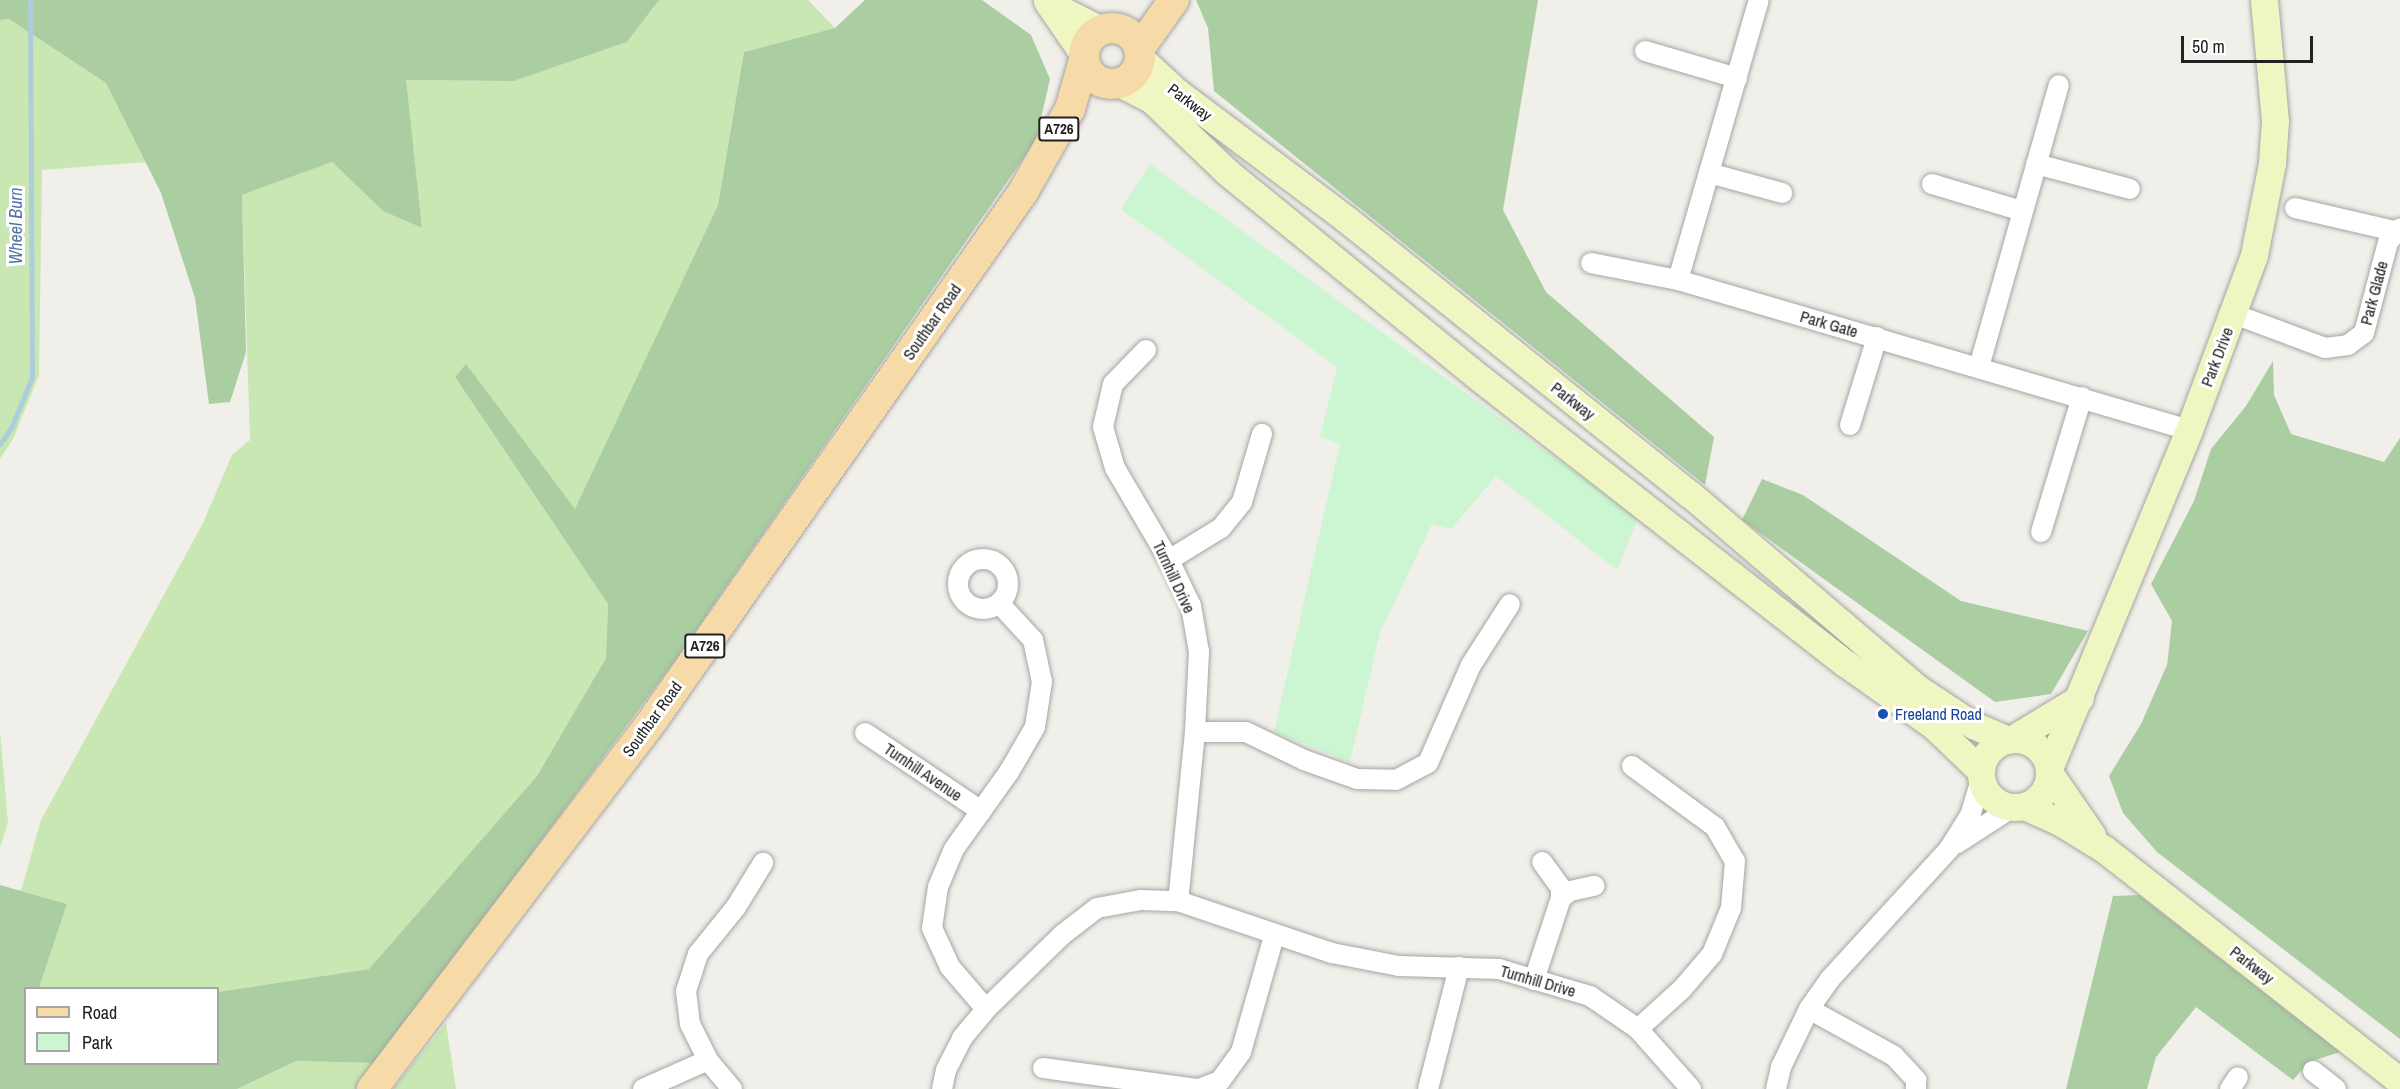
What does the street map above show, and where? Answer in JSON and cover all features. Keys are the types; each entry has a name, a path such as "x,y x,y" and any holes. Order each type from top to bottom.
{"main road":[{"path":"1160,0 1104,29 1089,40 1084,57 1094,77 1115,84 1134,74 1140,53 1174,0"},
{"path":"1104,29 1131,35 1140,53"},
{"name":"Southbar Road","path":"372,1089 655,717 1023,192 1070,109 1084,57"},
{"name":"Southbar Road","path":"1023,192 1065,147 1115,84"}],"street":[{"path":"1678,280 1759,0"},
{"name":"Park Drive","path":"2050,770 2189,430 2254,255 2272,163 2275,120 2264,0"},
{"path":"1046,1 1104,29"},
{"path":"1046,1 1084,57"},
{"path":"1646,51 1737,78"},
{"name":"Parkway","path":"1140,53 1163,82 1355,225 1719,518 1934,701 1973,725 2011,739"},
{"name":"Parkway","path":"1115,84 1152,100 1253,194 1854,670 1934,726 1981,775"},
{"path":"1979,367 2059,86"},
{"path":"2036,164 2130,189"},
{"path":"1709,173 1782,193"},
{"path":"1932,184 2022,211"},
{"path":"2295,208 2397,229"},
{"name":"Park Glade","path":"2234,314 2325,348 2348,345 2364,333 2388,242 2397,229"},
{"name":"Park Gate","path":"1591,263 1678,280 2189,430"},
{"path":"1850,425 1877,337"},
{"name":"Turnhill Drive","path":"1146,350 1113,384 1102,427 1115,468 1169,560 1191,606 1199,652 1195,732 1178,901"},
{"path":"2041,532 2082,397"},
{"path":"1169,560 1221,528 1242,502 1262,434"},
{"name":"Turnhill Avenue","path":"986,1009 950,967 932,928 938,887 950,858 1035,727 1042,682 1033,640 999,603"},
{"path":"1195,732 1246,732 1304,760 1357,779 1396,780 1428,763 1471,665 1510,604"},
{"path":"1776,1089 1781,1067 1809,1009 1830,979 1949,849 1970,816 1981,775 1992,747 2011,739 2081,697"},
{"name":"Turnhill Avenue","path":"865,733 981,812"},
{"path":"1949,849 2042,795 2050,770 2036,745 2011,739"},
{"path":"1632,766 1715,826 1735,861 1731,908 1712,954 1682,989 1638,1029"},
{"name":"Parkway","path":"2050,770 2104,849"},
{"path":"1981,775 1992,799 2018,807"},
{"name":"Parkway","path":"2018,807 2060,822 2104,849 2400,1081"},
{"path":"1534,980 1561,898 1561,888 1542,862"},
{"path":"732,1089 708,1060 690,1024 686,991 698,954 736,907 763,863"},
{"path":"1561,898 1570,891 1594,886"},
{"name":"Turnhill Drive","path":"942,1089 946,1070 962,1038 986,1009 1062,935 1097,909 1141,900 1178,901 1274,936 1332,953 1399,966 1499,969 1590,996 1638,1029 1691,1089"},
{"path":"1043,1068 1199,1089 1220,1081 1240,1052 1274,936"},
{"path":"1428,1089 1459,967"},
{"path":"1809,1009 1894,1056 1916,1080 1916,1089"},
{"path":"643,1089 708,1060"},
{"path":"2313,1071 2336,1089"}],"green space":[{"path":"0,0 659,0 627,42 514,81 406,80 422,228 383,211 332,162 242,195 246,352 230,402 209,404 195,298 161,193 106,83 9,19 0,20"},
{"path":"659,0 808,0 835,28 744,52 718,205 575,510 466,365 455,377 608,604 606,658 537,776 369,969 219,992 219,987 39,987 67,904 21,891 41,820 203,523 232,455 250,440 242,195 332,162 383,211 422,228 405,80 514,81 627,42"},
{"path":"865,0 982,0 1031,35 1050,79 1036,140 674,662 376,1063 296,1061 237,1089 0,1089 0,885 67,904 39,987 24,987 24,1065 219,1065 219,992 369,969 537,776 606,658 608,604 455,377 466,364 575,509 718,205 744,52 835,28"},
{"path":"1196,0 1538,0 1503,210 1546,292 1714,437 1705,485 1214,91 1208,28"},
{"path":"9,19 106,83 146,162 42,170 39,375 13,439 0,459 0,20"},
{"path":"1150,164 1638,518 1617,570 1496,476 1451,529 1432,524 1380,632 1350,762 1274,732 1340,444 1320,437 1337,367 1121,209"},
{"path":"2273,361 2274,395 2291,434 2384,462 2400,438 2400,1039 2157,852 2123,813 2109,776 2141,724 2167,665 2172,621 2151,584 2194,501 2211,449 2246,406"},
{"path":"1762,479 1803,495 1961,601 2088,631 2051,694 1995,702 1742,520"},
{"path":"0,731 8,823 0,847"},
{"path":"2139,895 2340,1052 2309,1062 2293,1080 2196,1007 2156,1057 2147,1089 2066,1089 2113,896"},
{"path":"446,1023 456,1089 393,1089"},
{"path":"296,1061 376,1063 356,1089 237,1089"}],"waterway":[{"name":"Wheel Burn","path":"0,444 12,426 32,377 30,0"}],"place":[{"name":"Freeland Road","path":"1883,714"}]}
